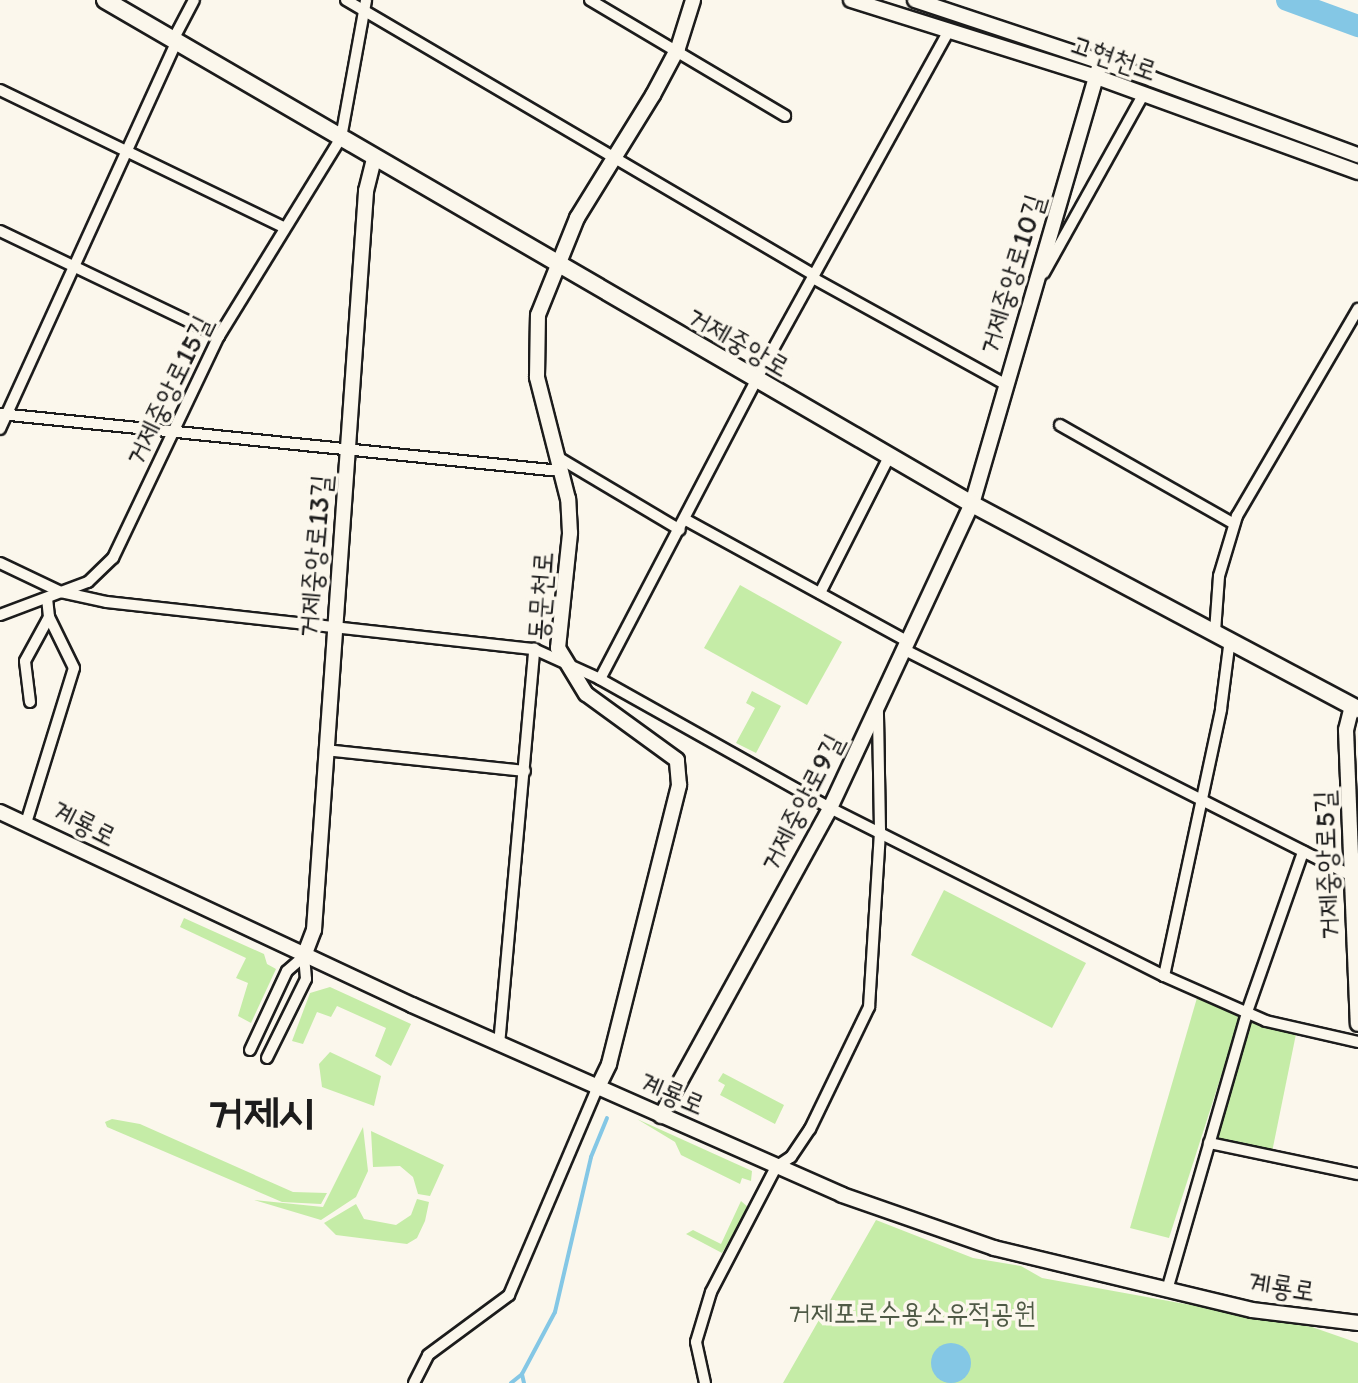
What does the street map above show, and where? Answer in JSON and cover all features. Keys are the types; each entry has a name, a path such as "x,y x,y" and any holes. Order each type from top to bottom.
{"main road":[{"name":"거제중앙로","path":"105,0 554,265 972,504 1356,703"}],"street":[{"path":"0,429 3,415 194,0"},
{"path":"346,0 365,5 611,159 1005,384"},
{"path":"590,0 674,54 785,116"},
{"name":"동문천로","path":"597,1089 609,1064 679,785 677,760 609,714 564,662 558,648 570,533 560,471 541,407 535,346 538,315 554,265 611,159 674,54 693,0"},
{"name":"고현천로","path":"851,0 1094,76 1358,172"},
{"name":"고현천로","path":"915,0 1101,61 1358,155"},
{"path":"341,138 365,5"},
{"path":"600,679 756,380 949,31"},
{"name":"거제중앙로10길","path":"972,504 1005,384 1039,281 1094,76 1101,61"},
{"path":"0,90 283,227"},
{"path":"1039,281 1143,95"},
{"name":"거제중앙로15길","path":"0,615 88,582 113,558 219,336 283,227 341,138"},
{"name":"거제중앙로13길","path":"304,956 314,930 366,191 374,159"},
{"path":"0,231 219,336"},
{"path":"1164,976 1202,802 1223,636 1219,576 1234,524 1358,309"},
{"path":"3,415 560,471"},
{"path":"1060,425 1234,524"},
{"path":"556,456 683,525 820,593 905,645 1202,802 1356,878"},
{"path":"820,593 889,457"},
{"name":"거제중앙로9길","path":"661,1116 830,808 972,504"},
{"path":"0,563 61,592 215,616 534,649 600,679 830,808 880,830 1164,976 1247,1012 1358,1042"},
{"path":"26,823 74,668 49,617 47,598"},
{"path":"30,702 25,661 49,617"},
{"path":"499,1045 534,649"},
{"name":"거제중앙로5길","path":"1356,703 1346,730 1356,878 1358,1024"},
{"path":"705,1383 696,1342 711,1292 776,1167 791,1157 810,1129 869,1007 880,830 877,705"},
{"path":"325,750 525,771"},
{"name":"계룡로","path":"0,812 304,956 776,1167 994,1248 1252,1310 1358,1323"},
{"path":"1167,1290 1247,1012 1303,852"},
{"path":"250,1050 287,971 304,956"},
{"path":"267,1058 306,979 304,956"},
{"path":"414,1383 428,1355 509,1295 597,1089"},
{"path":"1209,1143 1358,1174"}],"green space":[{"path":"740,585 842,642 807,705 704,648"},
{"path":"752,691 781,706 756,753 736,743 755,708 746,703"},
{"path":"944,890 1086,963 1052,1028 911,955"},
{"path":"184,918 264,954 267,964 276,969 251,1023 238,1016 248,983 236,978 246,958 180,927"},
{"path":"330,987 411,1024 391,1066 375,1056 386,1028 337,1006 331,1017 317,1012 303,1044 292,1041 310,993"},
{"path":"1199,991 1240,1017 1169,1238 1130,1228"},
{"path":"1247,1012 1297,1029 1271,1157 1209,1143"},
{"path":"330,1052 381,1076 374,1106 322,1087 319,1064"},
{"path":"723,1073 784,1105 775,1124 720,1095 725,1085 718,1081"},
{"path":"112,1119 140,1124 293,1192 327,1193 321,1204 282,1202 107,1127 105,1122"},
{"path":"637,1119 752,1171 751,1181 742,1178 740,1184 681,1155 675,1142"},
{"path":"363,1127 368,1171 356,1197 321,1220 254,1200 323,1207"},
{"path":"371,1131 444,1165 430,1196 418,1194 413,1177 400,1166 373,1167"},
{"path":"417,1199 429,1202 425,1221 417,1238 407,1244 336,1235 324,1223 356,1204 364,1219 396,1225 411,1215"},
{"path":"741,1201 749,1208 722,1253 686,1234 693,1230 721,1244"},
{"name":"거제포로수용소유적공원","path":"876,1220 973,1258 1021,1266 1042,1278 1312,1327 1358,1343 1358,1383 783,1383"}],"water":[{"path":"951,1343 965,1349 971,1363 965,1377 951,1383 937,1377 931,1363 937,1349"}],"waterway":[{"path":"1287,0 1358,26"},
{"path":"524,1383 522,1374 555,1312 591,1157 607,1118"},
{"path":"511,1383 522,1374"}],"district":[{"name":"거제시","path":"261,1112"}]}
